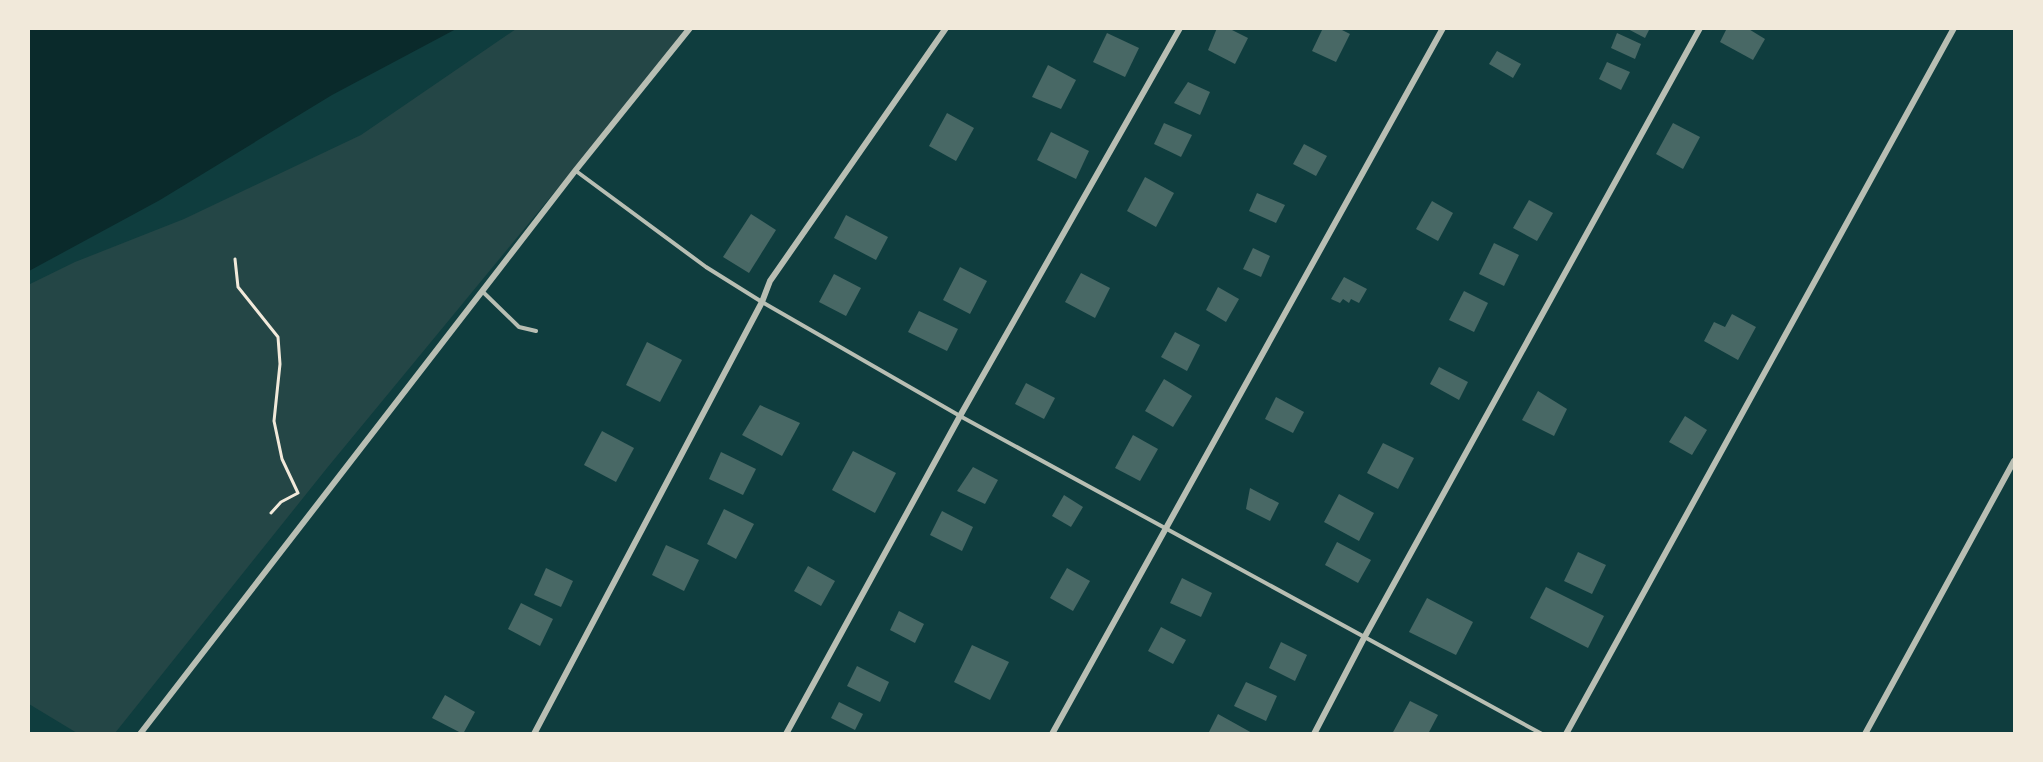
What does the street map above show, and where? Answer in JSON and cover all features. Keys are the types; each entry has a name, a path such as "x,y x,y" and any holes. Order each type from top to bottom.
{"street":[{"path":"141,734 575,171 690,28"},
{"path":"534,734 777,271 946,28"},
{"path":"786,734 960,416 1180,28"},
{"path":"1052,734 1164,528 1443,28"},
{"path":"1314,734 1364,638 1700,28"},
{"path":"1566,734 1954,28"},
{"path":"1865,734 2014,460"}],"lane":[{"path":"575,171 706,267 762,302 960,416 1542,734"},
{"path":"482,291 519,327 536,331"}],"path":[{"path":"235,259 238,287 278,337 280,364 274,421 282,459 298,494 281,502 271,513"}],"shaded area":[{"path":"29,28 456,29 332,95 160,200 29,271"},
{"path":"516,29 689,29 327,468 115,733 77,733 29,704 28,285 75,262 184,219 361,135"}],"building":[{"path":"1217,28 1228,28 1248,38 1235,64 1208,50"},
{"path":"1323,28 1338,28 1350,34 1336,62 1312,51"},
{"path":"1626,28 1650,28 1645,38"},
{"path":"1727,28 1747,28 1765,39 1753,60 1720,42"},
{"path":"1107,33 1139,48 1125,77 1093,62"},
{"path":"1617,33 1641,44 1635,59 1611,48"},
{"path":"1497,51 1521,64 1513,78 1489,64"},
{"path":"1607,62 1630,72 1621,90 1599,79"},
{"path":"1048,65 1076,80 1061,109 1032,97"},
{"path":"1188,82 1210,92 1200,115 1174,103"},
{"path":"947,113 974,128 956,161 929,146"},
{"path":"1164,123 1192,135 1181,157 1154,144"},
{"path":"1673,123 1700,137 1683,169 1656,154"},
{"path":"1051,132 1089,151 1076,179 1037,160"},
{"path":"1304,144 1327,156 1316,176 1293,164"},
{"path":"1145,177 1174,193 1156,227 1127,211"},
{"path":"1257,193 1285,205 1276,223 1249,211"},
{"path":"1529,200 1553,213 1537,241 1513,228"},
{"path":"1432,201 1453,213 1438,241 1416,229"},
{"path":"751,214 776,230 749,273 723,257"},
{"path":"846,215 888,237 876,260 834,238"},
{"path":"1494,243 1519,255 1504,286 1479,274"},
{"path":"1253,248 1270,256 1261,277 1243,269"},
{"path":"960,267 987,281 970,314 943,300"},
{"path":"1081,273 1110,288 1095,318 1065,302"},
{"path":"834,274 861,288 846,316 819,302"},
{"path":"1344,277 1367,289 1359,303 1351,299 1349,303 1343,299 1340,303 1331,299"},
{"path":"1218,287 1239,299 1226,322 1206,310"},
{"path":"1464,291 1488,303 1474,332 1449,320"},
{"path":"919,311 958,329 947,351 908,332"},
{"path":"1732,314 1756,327 1738,360 1704,341 1714,322 1725,327"},
{"path":"1175,332 1200,345 1187,371 1161,357"},
{"path":"647,342 682,360 660,402 626,385"},
{"path":"1439,367 1468,382 1459,400 1430,384"},
{"path":"1164,379 1192,396 1173,427 1145,411"},
{"path":"1026,383 1055,398 1044,419 1015,404"},
{"path":"1538,391 1567,409 1554,436 1522,420"},
{"path":"1276,397 1304,412 1293,433 1265,419"},
{"path":"760,405 800,423 782,456 742,435"},
{"path":"1685,416 1707,430 1692,455 1669,442"},
{"path":"602,431 634,448 616,482 584,465"},
{"path":"1133,435 1158,449 1140,481 1115,468"},
{"path":"1383,443 1414,458 1398,489 1367,473"},
{"path":"853,451 896,473 875,513 832,490"},
{"path":"721,452 756,469 743,495 709,479"},
{"path":"973,467 998,480 985,504 957,491"},
{"path":"1250,488 1279,503 1270,521 1246,509"},
{"path":"1339,494 1374,513 1359,541 1324,522"},
{"path":"1064,495 1083,507 1071,527 1052,516"},
{"path":"724,509 754,524 736,559 707,544"},
{"path":"942,511 973,527 962,551 930,535"},
{"path":"1337,542 1371,560 1358,583 1325,565"},
{"path":"666,545 699,560 684,591 652,575"},
{"path":"1578,552 1606,565 1592,594 1564,581"},
{"path":"808,566 835,581 821,606 794,591"},
{"path":"546,568 573,581 561,607 534,595"},
{"path":"1067,568 1090,581 1073,611 1050,598"},
{"path":"1182,578 1212,593 1201,617 1170,603"},
{"path":"1546,587 1604,616 1588,648 1530,618"},
{"path":"1427,598 1473,622 1456,655 1409,632"},
{"path":"521,603 553,619 540,646 508,629"},
{"path":"899,611 924,624 915,643 890,630"},
{"path":"1161,627 1186,640 1173,664 1148,651"},
{"path":"1281,642 1307,655 1295,681 1269,668"},
{"path":"972,645 1009,662 990,700 954,682"},
{"path":"857,666 889,682 880,702 847,686"},
{"path":"1246,682 1277,696 1266,721 1234,706"},
{"path":"445,695 475,712 463,734 432,718"},
{"path":"1410,701 1438,715 1428,734 1392,734"},
{"path":"839,702 863,714 855,730 831,718"},
{"path":"1218,714 1254,734 1208,734"}]}
